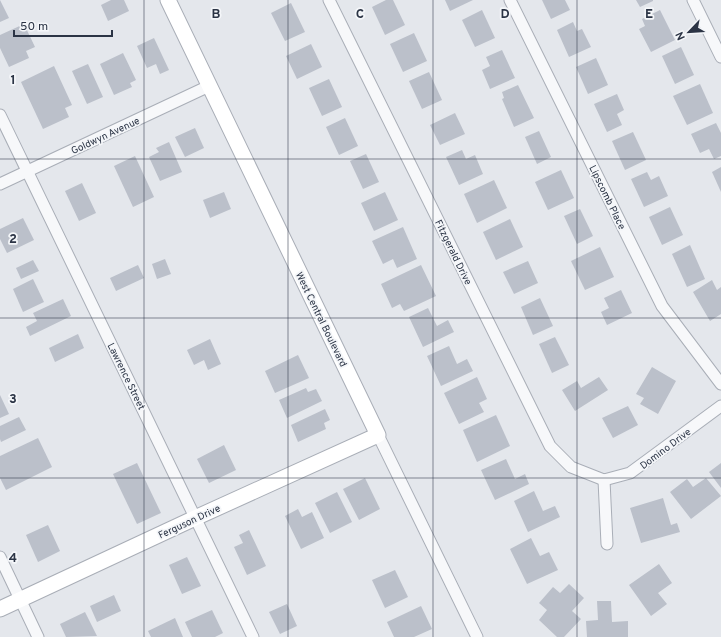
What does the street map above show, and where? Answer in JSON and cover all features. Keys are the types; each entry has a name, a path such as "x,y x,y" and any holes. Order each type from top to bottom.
{"street":[{"name":"West Central Boulevard","path":"168,0 477,637"},
{"name":"Fitzgerald Drive","path":"329,0 550,446 571,467 604,480"},
{"name":"Lipscomb Place","path":"510,0 662,306 721,384"},
{"path":"693,0 721,56"},
{"name":"Goldwyn Avenue","path":"0,184 209,86"},
{"name":"Lawrence Street","path":"0,115 254,637"},
{"name":"Domino Drive","path":"604,480 630,473 721,406"},
{"name":"Ferguson Drive","path":"0,609 378,435"},
{"path":"604,480 607,544"},
{"path":"0,557 38,637"}],"building":[{"path":"0,0 9,18 0,22"},
{"path":"111,0 124,0 129,11 108,21 101,5"},
{"path":"386,0 393,0 405,25 385,35 372,7"},
{"path":"445,0 473,0 450,11"},
{"path":"542,0 565,0 570,10 551,19"},
{"path":"636,0 653,0 653,1 640,7"},
{"path":"291,3 305,32 285,41 271,13"},
{"path":"482,10 495,38 475,47 462,20"},
{"path":"660,10 675,40 651,52 639,29 645,26 642,19"},
{"path":"573,22 577,31 582,29 591,47 569,57 557,30"},
{"path":"24,24 35,47 26,51 29,58 9,67 0,48 0,35"},
{"path":"414,33 427,61 403,72 390,44"},
{"path":"154,38 169,70 160,74 156,64 147,68 137,46"},
{"path":"311,44 322,67 297,79 286,56"},
{"path":"681,47 694,75 675,84 662,56"},
{"path":"502,50 515,78 490,89 482,70 490,66 486,57"},
{"path":"123,53 136,80 130,83 132,87 114,95 100,64"},
{"path":"596,58 608,85 588,94 576,67"},
{"path":"88,64 103,97 87,104 72,71"},
{"path":"54,66 72,105 65,108 69,117 43,129 21,82"},
{"path":"429,72 442,100 422,109 409,81"},
{"path":"329,79 342,107 322,116 309,88"},
{"path":"700,84 713,113 687,125 673,96"},
{"path":"518,85 534,118 514,127 502,99 504,98 502,92"},
{"path":"617,94 624,110 617,114 622,125 607,132 594,104"},
{"path":"455,113 465,134 440,145 430,125"},
{"path":"345,118 358,146 339,155 326,127"},
{"path":"716,123 721,133 721,156 714,159 709,149 700,153 691,134"},
{"path":"195,128 204,148 185,157 175,137"},
{"path":"539,131 551,157 537,164 525,137"},
{"path":"633,132 646,160 625,170 612,141"},
{"path":"169,142 182,172 160,181 149,157 159,152 156,148"},
{"path":"462,150 466,159 475,155 483,174 459,185 446,157"},
{"path":"366,154 379,182 363,189 350,161"},
{"path":"135,156 154,197 133,207 114,166"},
{"path":"721,167 721,192 712,172"},
{"path":"561,170 574,198 548,210 535,182"},
{"path":"647,172 651,180 659,176 668,196 644,207 631,179"},
{"path":"494,180 507,208 477,223 464,194"},
{"path":"82,183 96,213 79,221 65,191"},
{"path":"224,192 231,209 210,218 203,200"},
{"path":"385,192 398,220 374,231 361,203"},
{"path":"670,207 683,235 662,245 649,217"},
{"path":"580,209 593,236 577,244 564,216"},
{"path":"23,218 34,240 7,253 0,239 0,229"},
{"path":"510,219 523,247 496,260 483,232"},
{"path":"403,227 417,259 397,268 393,259 383,264 372,241"},
{"path":"690,245 705,279 687,287 672,254"},
{"path":"600,247 614,277 585,290 571,261"},
{"path":"165,259 171,274 157,279 152,264"},
{"path":"33,260 39,271 21,279 16,268"},
{"path":"528,261 538,283 514,294 503,272"},
{"path":"138,265 144,278 116,291 110,278"},
{"path":"421,265 436,296 404,311 400,304 392,308 381,284"},
{"path":"33,279 44,302 23,312 13,289"},
{"path":"712,280 717,290 721,287 721,314 710,321 693,292"},
{"path":"621,290 632,313 607,325 601,312 609,308 604,298"},
{"path":"540,298 553,326 533,335 521,307"},
{"path":"63,299 71,316 30,336 26,327 37,321 33,313"},
{"path":"428,308 437,326 448,320 454,332 423,347 409,317"},
{"path":"78,334 84,348 55,362 49,348"},
{"path":"555,337 569,365 552,373 539,344"},
{"path":"210,339 221,364 208,370 204,360 194,365 187,350"},
{"path":"449,346 457,364 467,359 473,371 441,386 427,356"},
{"path":"298,355 309,378 275,393 265,371"},
{"path":"652,367 676,381 658,414 640,404 644,398 636,394"},
{"path":"477,377 487,399 479,403 484,412 459,424 444,393"},
{"path":"599,377 608,390 575,411 562,390 577,381 581,388"},
{"path":"306,388 308,392 316,389 322,401 287,418 279,400"},
{"path":"0,395 9,414 0,418"},
{"path":"628,406 638,425 613,438 602,418"},
{"path":"325,409 330,420 324,423 326,429 298,442 291,425"},
{"path":"496,415 510,446 477,462 463,430"},
{"path":"19,417 26,430 1,442 0,426"},
{"path":"38,438 52,467 6,490 0,478 0,456"},
{"path":"224,445 236,470 209,483 197,459"},
{"path":"506,459 515,479 525,474 529,484 495,500 481,470"},
{"path":"137,463 161,513 137,524 113,474"},
{"path":"721,463 721,488 709,472"},
{"path":"365,478 380,509 359,520 343,489"},
{"path":"706,478 721,496 691,519 670,492 687,479 693,487"},
{"path":"534,491 543,511 555,506 560,517 528,532 514,501"},
{"path":"337,492 352,522 330,533 315,503"},
{"path":"663,498 671,525 677,523 680,532 641,543 630,508"},
{"path":"298,509 302,517 312,512 324,538 301,549 285,516"},
{"path":"48,525 60,551 38,562 26,535"},
{"path":"249,530 266,566 247,575 234,547 243,543 239,535"},
{"path":"531,538 540,556 549,552 558,570 527,584 510,549"},
{"path":"187,557 201,586 182,594 169,565"},
{"path":"659,564 672,583 658,593 667,604 651,616 629,585"},
{"path":"395,570 408,597 385,608 372,580"},
{"path":"569,584 584,598 572,611 581,619 564,637 557,637 539,620 547,610 539,603 553,587 560,593"},
{"path":"114,595 121,611 97,622 90,606"},
{"path":"597,601 611,601 612,622 628,621 628,637 587,637 586,621 598,620"},
{"path":"287,604 297,626 280,634 269,612"},
{"path":"421,606 432,629 414,637 394,637 387,622"},
{"path":"212,610 223,633 215,637 192,637 185,622"},
{"path":"85,612 97,636 66,637 60,624"},
{"path":"175,618 183,637 151,637 148,631"}]}
